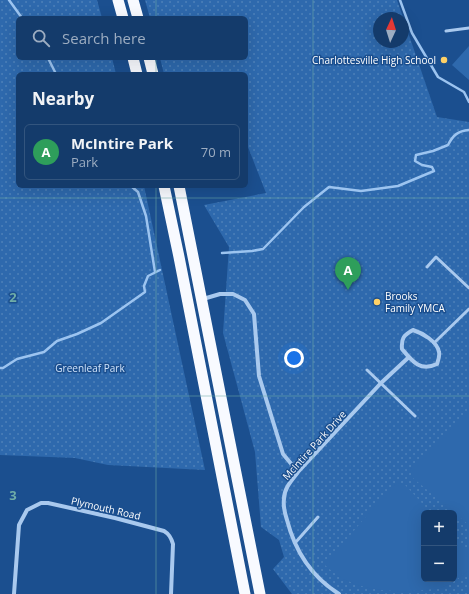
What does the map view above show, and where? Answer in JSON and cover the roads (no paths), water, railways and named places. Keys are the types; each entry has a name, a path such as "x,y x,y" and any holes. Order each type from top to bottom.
{"highway":[{"path":"118,0 122,16"},
{"path":"133,0 137,16"},
{"path":"134,60 136,72"},
{"path":"150,60 152,72"},
{"path":"164,188 245,594"},
{"path":"179,188 260,594"},
{"path":"246,524 267,594"}],"street":[{"path":"202,299 220,294 233,294 244,300 254,314 259,376 283,454 298,472"},
{"path":"413,330 421,333 434,343 440,354 437,364 424,368 409,357 402,349 401,340 405,334 413,330"},
{"name":"McIntire Park Drive","path":"339,594 311,570 294,543 287,521 284,498 287,487 298,472 381,383 409,357"},
{"name":"Plymouth Road","path":"14,594 19,526 27,510 33,506 48,503 164,531 172,538 173,544 171,594"}],"lane":[{"path":"446,31 469,28"},
{"path":"427,267 436,257 469,288"},
{"path":"434,343 469,309"},
{"path":"367,370 415,416"},
{"path":"294,543 318,517"}],"waterway":[{"path":"9,0 21,16"},
{"path":"400,0 412,33 438,77 464,92 469,102"},
{"path":"49,60 55,72"},
{"path":"222,253 263,249 304,207 329,187 361,191 398,186 434,171 432,167 422,165 415,161 416,155 433,151 448,145 456,134 469,130"},
{"path":"133,188 138,192 146,216 155,272"},
{"path":"0,368 3,368 17,359 44,352 57,341 101,323 145,292 144,286 148,276 160,270"}],"place":[{"name":"Charlottesville High School","path":"444,60"},
{"name":"McIntire Park","path":"348,290"},
{"name":"Brooks Family YMCA","path":"377,302"}],"park label":[{"name":"Greenleaf Park","path":"90,368"}]}
